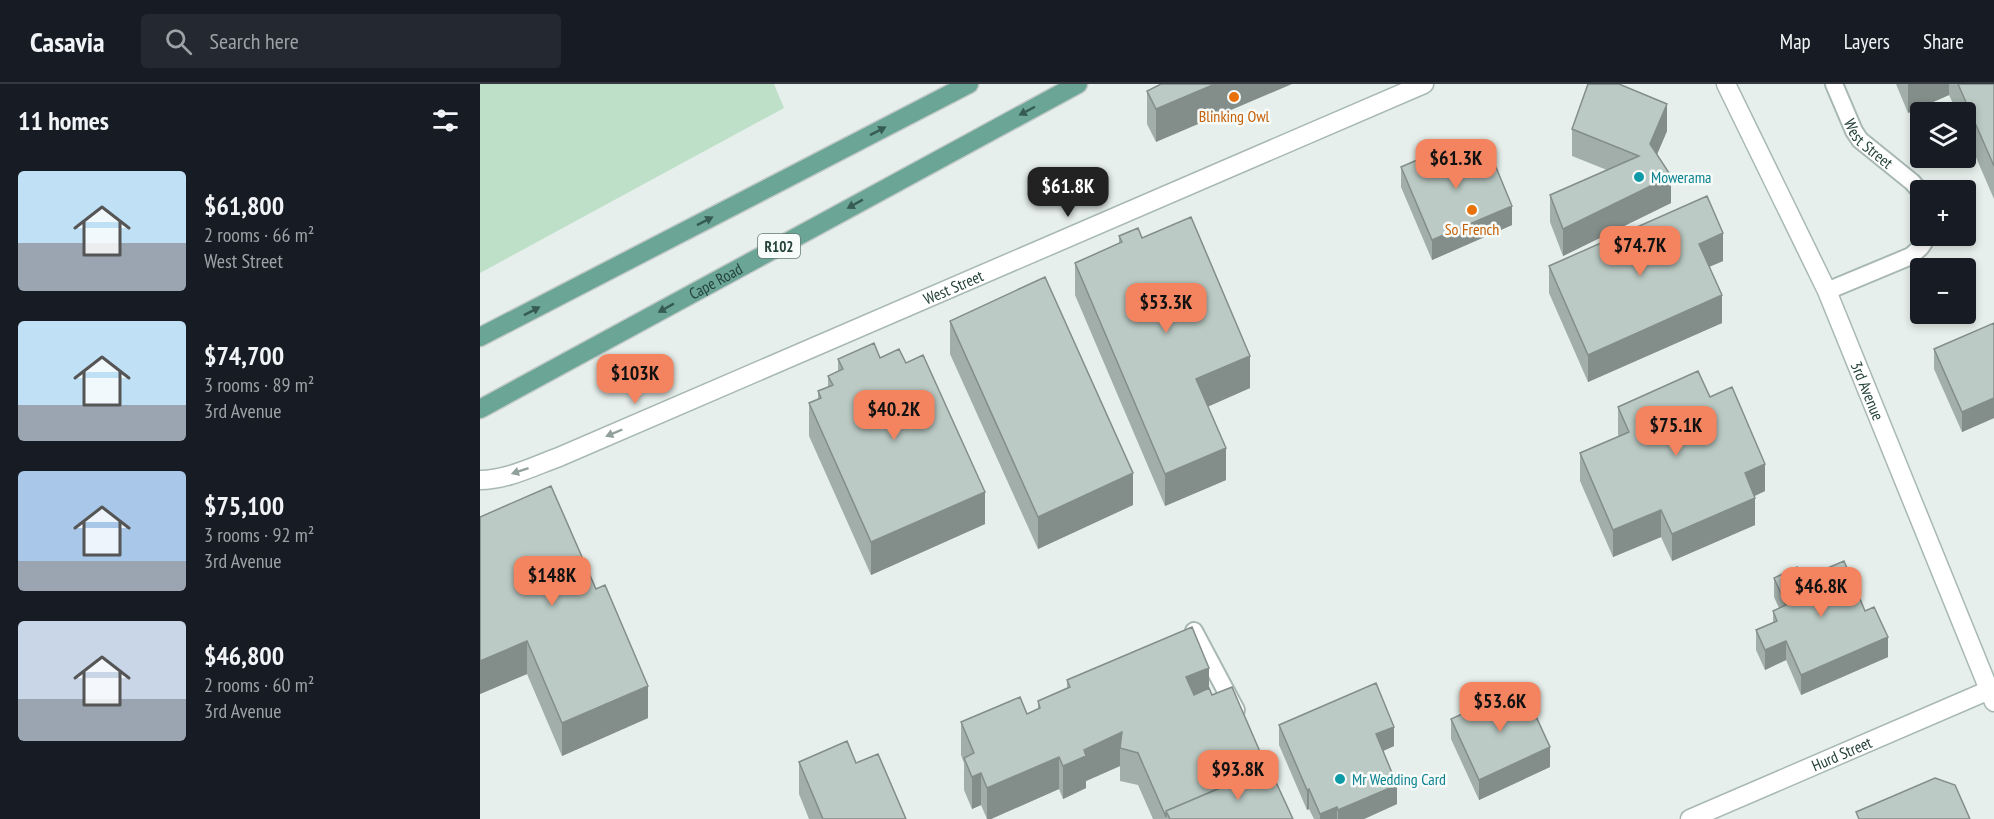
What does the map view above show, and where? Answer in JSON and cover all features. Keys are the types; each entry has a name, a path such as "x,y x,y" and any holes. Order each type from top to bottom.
{"main road":[{"path":"480,338 969,84"},
{"name":"Cape Road","path":"480,409 1078,84"}],"street":[{"name":"West Street","path":"480,480 490,480 518,472 559,457 1424,84"},
{"name":"3rd Avenue","path":"1726,84 1827,291 1992,693"},
{"name":"Hurd Street","path":"1690,819 1992,693"}],"lane":[{"name":"West Street","path":"1834,84 1860,140 1910,180"},
{"path":"1827,291 1911,256 1922,246"},
{"path":"1194,631 1241,720"}],"green space":[{"path":"480,84 774,84 784,108 480,273"}],"building":[{"path":"1161,84 1215,84 1156,109 1147,91"},
{"path":"1588,84 1619,84 1667,104 1650,144 1671,176 1563,229 1550,195 1639,156 1572,129"},
{"path":"1958,84 1994,84 1994,166 1976,125 1976,102 1966,102"},
{"path":"1486,143 1512,206 1432,240 1401,167 1431,154 1435,164"},
{"path":"1707,196 1723,233 1699,244 1722,295 1588,355 1549,266"},
{"path":"1191,217 1250,356 1196,379 1226,448 1165,474 1075,263 1122,242 1119,236 1138,228 1142,238"},
{"path":"1045,277 1133,473 1038,517 950,321"},
{"path":"1994,323 1994,398 1962,412 1934,349"},
{"path":"874,343 880,358 899,349 906,363 923,355 985,492 871,542 809,403 821,398 818,391 833,385 828,376 843,369 838,359"},
{"path":"1698,371 1710,397 1732,387 1765,464 1745,473 1755,498 1672,534 1661,510 1613,530 1580,453 1629,432 1618,407"},
{"path":"551,486 596,589 605,585 648,686 562,723 527,641 480,661 480,517"},
{"path":"1844,561 1865,611 1874,607 1888,637 1801,675 1786,641 1765,650 1756,630 1777,621 1773,611 1786,605 1774,578 1797,567 1802,579"},
{"path":"1192,627 1209,668 1186,677 1194,695 1209,688 1212,695 1232,687 1267,768 1166,811 1166,817 1138,753 1120,748 1122,732 1084,750 1086,756 1063,766 1059,757 987,788 981,773 972,777 964,758 974,753 961,722 1020,697 1027,714 1040,708 1038,701 1070,687 1067,680"},
{"name":"Mr Wedding Card","path":"1376,683 1394,727 1376,734 1397,785 1338,810 1337,807 1320,814 1279,725"},
{"path":"1522,686 1550,747 1479,780 1451,719"},
{"path":"847,741 856,763 878,754 906,819 823,819 799,762"},
{"path":"1269,767 1293,819 1170,819 1166,811"},
{"path":"1935,778 1955,785 1970,819 1859,819 1856,812"}],"place":[{"name":"Blinking Owl","path":"1234,97"},
{"name":"Mowerama","path":"1639,177"},
{"name":"So French","path":"1472,210"},
{"name":"Mr Wedding Card","path":"1340,779"}]}
